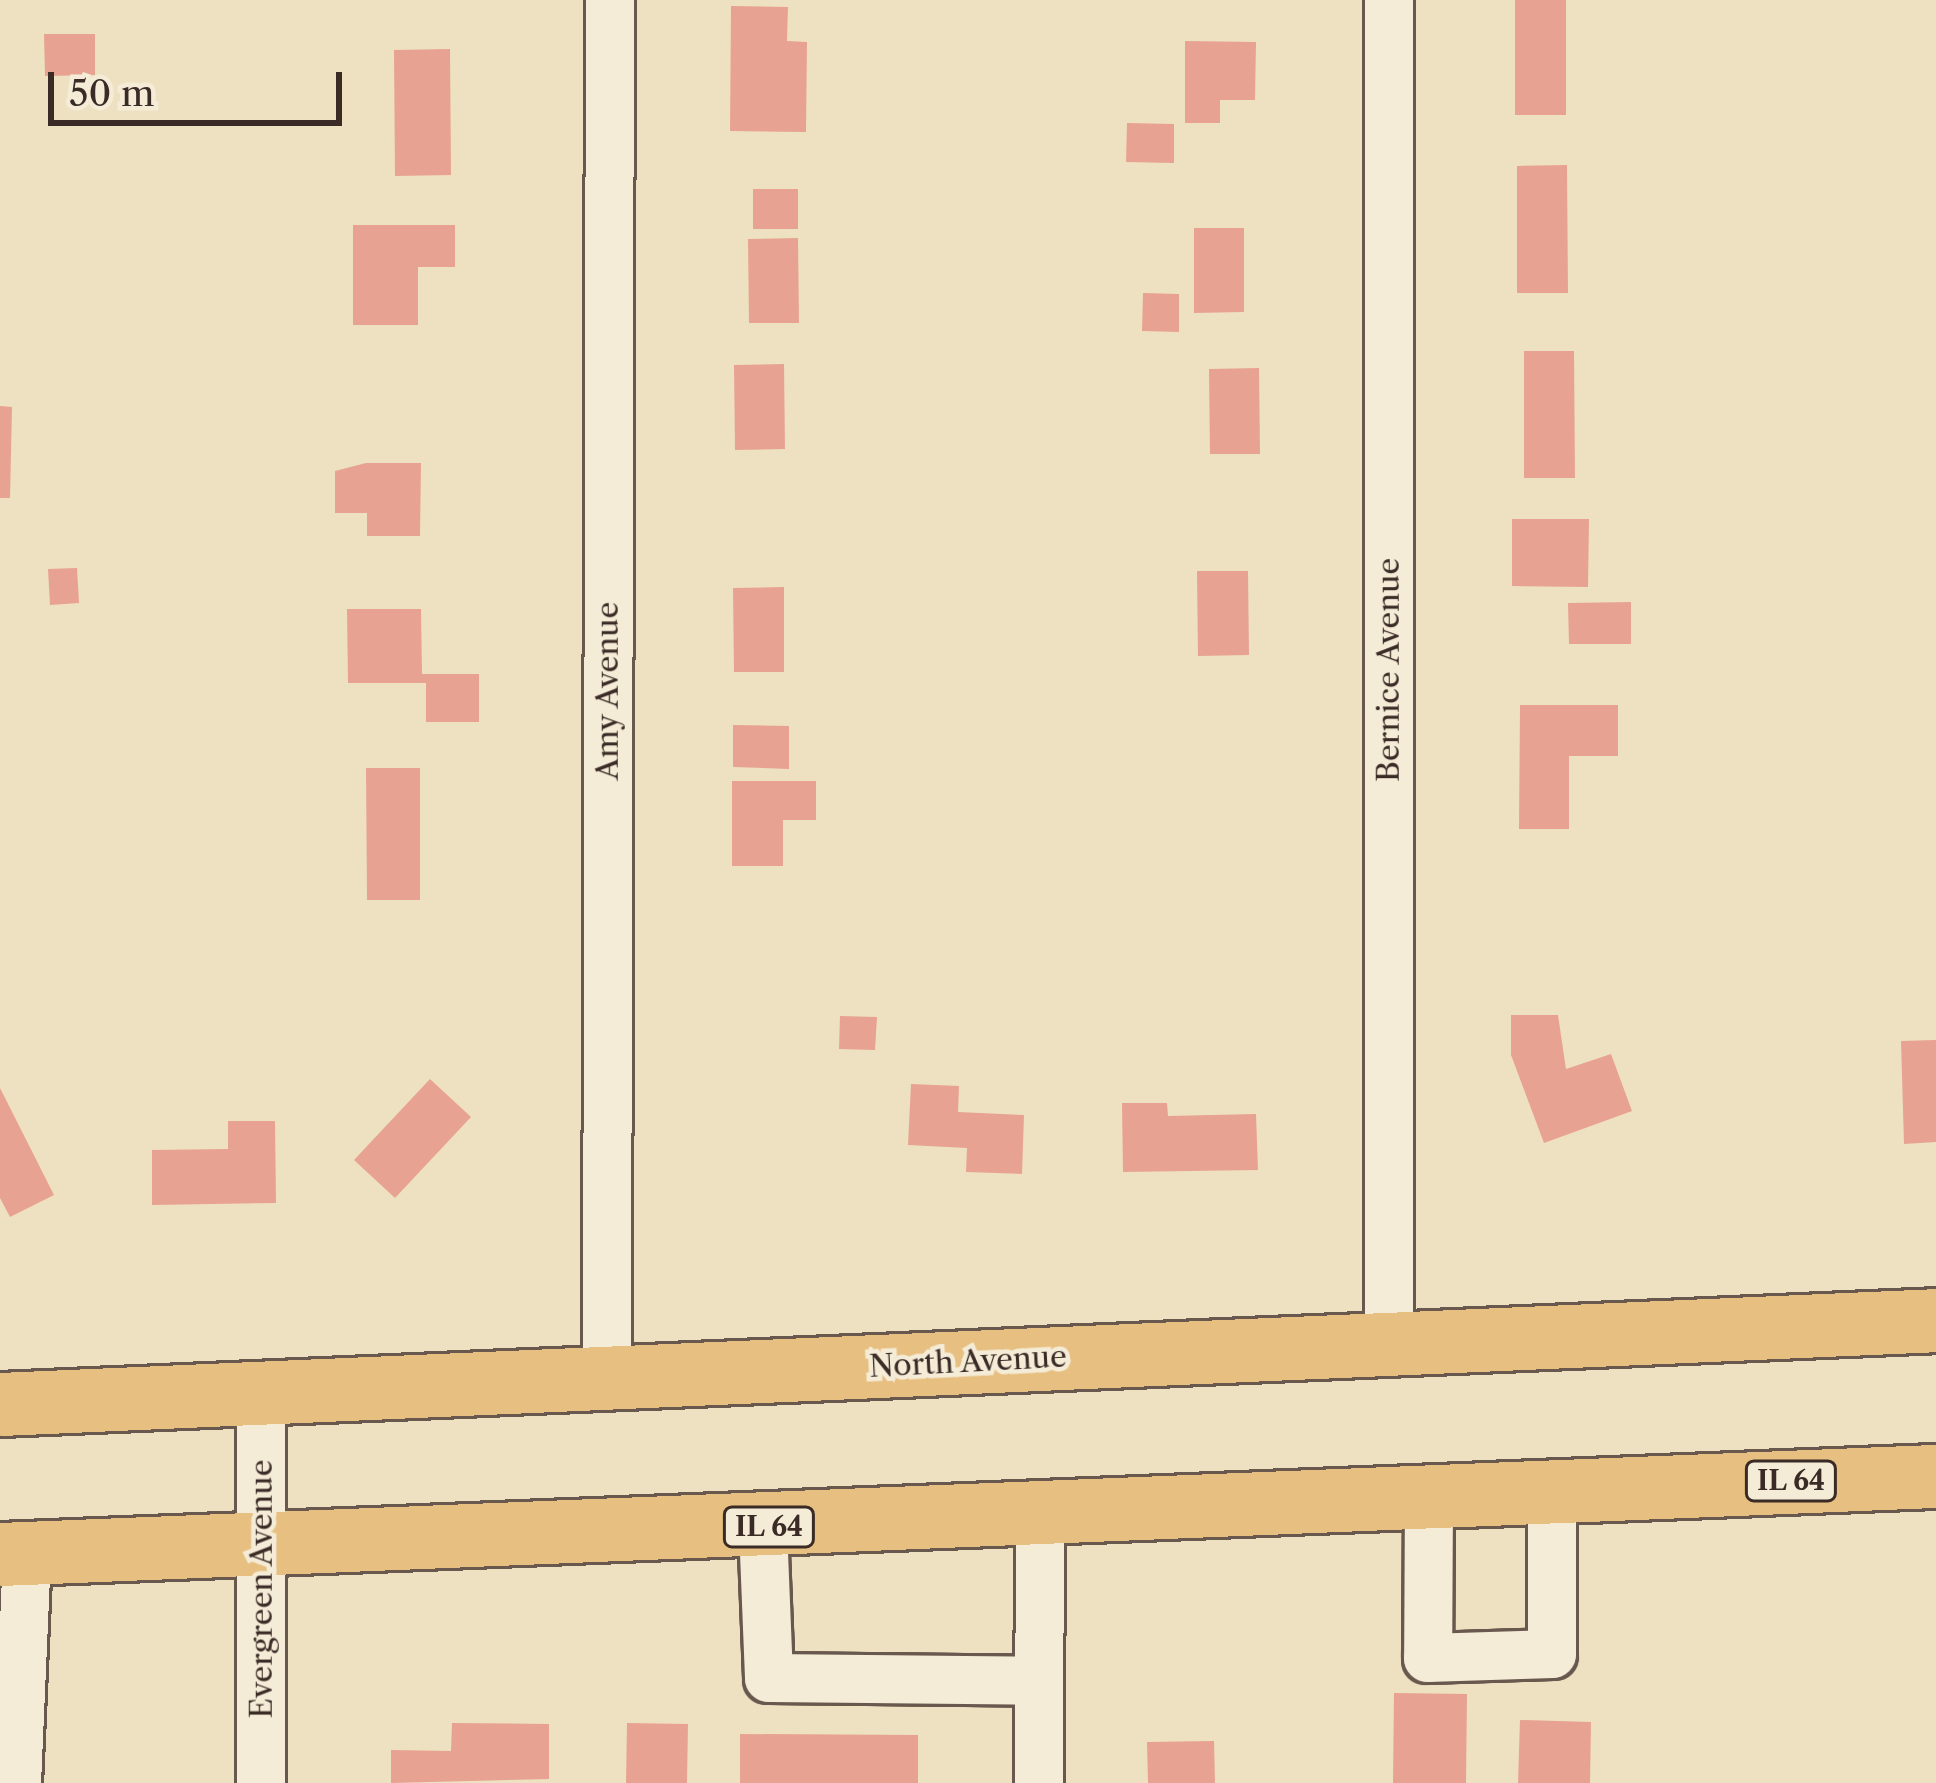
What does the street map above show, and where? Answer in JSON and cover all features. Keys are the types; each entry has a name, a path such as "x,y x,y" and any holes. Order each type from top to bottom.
{"main road":[{"name":"North Avenue","path":"0,1404 607,1382 1389,1340 1936,1320"},
{"name":"IL 64","path":"14,1554 264,1550 1430,1494 1936,1476"}],"street":[{"name":"Amy Avenue","path":"607,1382 610,0"},
{"name":"Bernice Avenue","path":"1389,0 1389,1340"},
{"name":"Evergreen Avenue","path":"260,1395 264,1550 261,1783"},
{"path":"1430,1494 1428,1658 1552,1654 1552,1489"},
{"path":"1040,1513 1040,1783"},
{"path":"763,1528 769,1678 1040,1681"},
{"path":"14,1554 17,1783"}],"building":[{"path":"1515,0 1566,0 1566,115 1515,115"},
{"path":"731,6 788,7 787,41 807,42 806,132 730,131"},
{"path":"44,34 95,34 95,75 45,76"},
{"path":"1185,41 1256,42 1255,100 1220,100 1220,123 1185,123"},
{"path":"450,49 451,175 395,176 394,50"},
{"path":"1127,123 1174,124 1174,163 1126,162"},
{"path":"1567,165 1568,293 1517,293 1517,166"},
{"path":"753,189 798,189 798,229 753,229"},
{"path":"353,225 455,225 455,267 418,267 418,325 353,325"},
{"path":"1194,228 1244,228 1244,312 1194,313"},
{"path":"798,238 799,323 749,323 748,239"},
{"path":"1143,293 1179,294 1179,332 1142,331"},
{"path":"1524,351 1574,351 1575,478 1524,478"},
{"path":"784,364 785,449 735,450 734,365"},
{"path":"1259,368 1260,454 1210,454 1209,369"},
{"path":"0,406 12,407 10,498 0,498"},
{"path":"366,463 421,463 420,536 367,536 367,513 335,513 335,471"},
{"path":"1512,519 1589,519 1588,587 1512,586"},
{"path":"77,568 79,603 50,605 48,569"},
{"path":"1197,571 1248,571 1249,655 1198,656"},
{"path":"784,587 784,672 734,672 733,588"},
{"path":"1631,602 1631,644 1569,644 1568,603"},
{"path":"347,609 421,609 422,674 479,674 479,722 426,722 426,683 348,683"},
{"path":"1520,705 1618,705 1618,756 1569,756 1569,829 1519,829"},
{"path":"733,725 789,726 789,769 733,767"},
{"path":"366,768 420,768 420,900 367,900"},
{"path":"732,781 816,781 816,820 783,820 783,866 732,866"},
{"path":"1511,1015 1558,1015 1566,1069 1611,1054 1632,1111 1544,1143 1511,1055"},
{"path":"840,1016 877,1017 875,1050 839,1049"},
{"path":"1936,1040 1936,1142 1904,1144 1901,1041"},
{"path":"430,1079 471,1117 395,1198 354,1160"},
{"path":"911,1084 959,1086 958,1112 1024,1115 1022,1174 966,1172 967,1148 908,1145"},
{"path":"0,1088 54,1195 10,1217 0,1198"},
{"path":"1122,1103 1167,1103 1168,1116 1256,1114 1258,1170 1123,1172"},
{"path":"228,1121 275,1121 276,1203 152,1205 152,1150 228,1149"},
{"path":"1394,1693 1467,1694 1466,1783 1393,1783"},
{"path":"1520,1720 1591,1722 1590,1783 1518,1783"},
{"path":"452,1723 549,1724 549,1779 391,1783 391,1750 451,1751"},
{"path":"627,1723 688,1724 687,1783 626,1783"},
{"path":"740,1734 918,1735 918,1783 740,1783"},
{"path":"1214,1741 1215,1783 1148,1783 1147,1742"}]}
